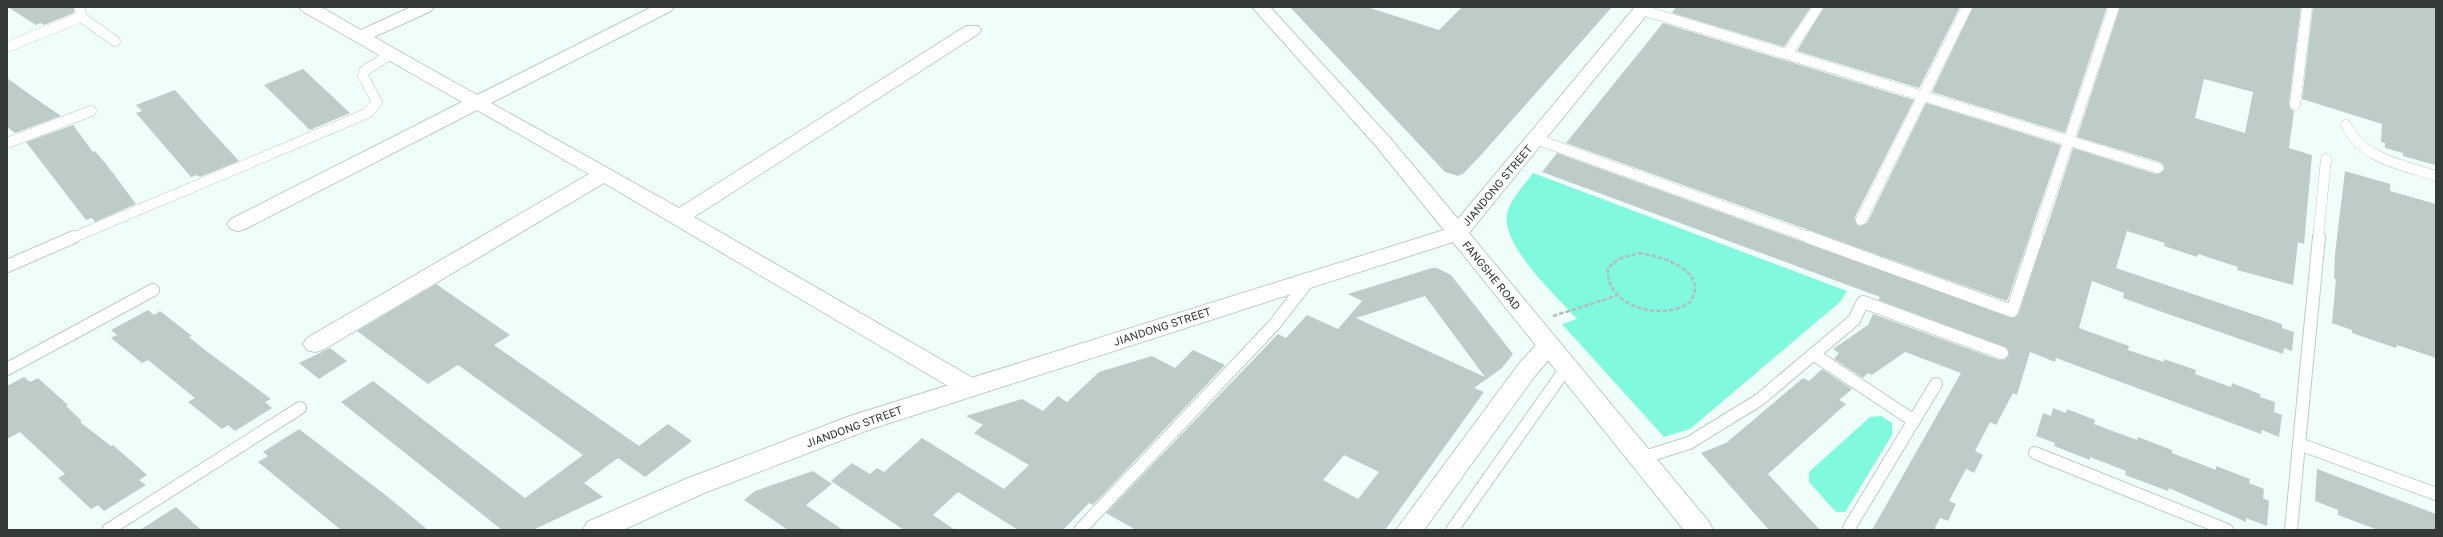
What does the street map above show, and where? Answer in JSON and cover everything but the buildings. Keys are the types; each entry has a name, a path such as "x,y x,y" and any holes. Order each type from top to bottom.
{"street":[{"path":"308,7 679,217 969,387"},
{"path":"360,37 425,7"},
{"path":"238,224 665,7"},
{"name":"FANGSHE ROAD","path":"1261,7 1383,142 1700,530"},
{"name":"JIANDONG STREET","path":"596,530 695,486 858,422 1458,233 1643,8"},
{"path":"679,217 972,30"},
{"path":"315,344 604,174"},
{"path":"1409,530 1526,370 1549,345"}],"lane":[{"path":"80,7 81,17 115,41"},
{"path":"1787,54 1818,7"},
{"path":"1861,220 1967,7"},
{"path":"1536,139 2012,311 2114,7"},
{"path":"2295,105 2307,7"},
{"path":"1643,8 1787,54 2158,168"},
{"path":"7,47 81,17"},
{"path":"7,266 368,113 377,102 363,76 364,71 391,54"},
{"path":"7,143 91,111"},
{"path":"2346,125 2349,135 2360,147 2436,176"},
{"path":"2291,530 2326,158"},
{"path":"1080,530 1274,325 1310,279"},
{"path":"7,369 153,290"},
{"path":"1641,458 1689,444 1759,400 1854,320 1863,302 2002,354"},
{"path":"1813,354 1914,421"},
{"path":"1452,530 1567,367"},
{"path":"1849,528 1936,384"},
{"path":"108,530 300,408"},
{"path":"2299,444 2436,494"},
{"path":"2035,453 2227,530"}],"path":[{"path":"1531,323 1616,296 1636,308 1648,311 1672,312 1690,303 1695,296 1696,287 1692,279 1676,264 1665,258 1640,254 1618,259 1608,268 1606,279 1609,288 1616,296"}],"green space":[{"path":"1533,173 1847,291 1840,302 1690,429 1664,437 1562,324 1577,319 1533,270 1513,242 1508,228 1508,209"},
{"path":"1881,416 1892,423 1892,435 1845,512 1836,512 1809,482 1809,472 1870,417"}]}
